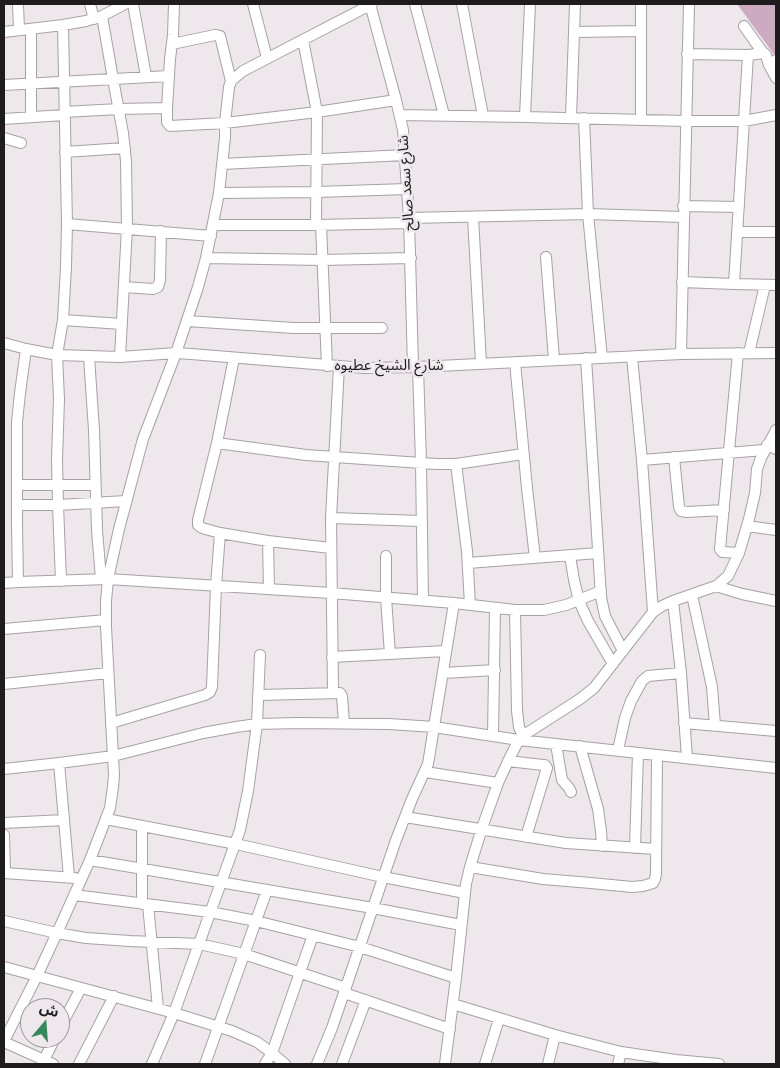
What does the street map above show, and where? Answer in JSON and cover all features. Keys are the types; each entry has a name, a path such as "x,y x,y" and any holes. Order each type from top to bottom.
{"street":[{"path":"18,4 19,30"},
{"path":"90,4 98,17 119,109 125,148 127,228 120,357"},
{"path":"4,32 63,25 98,17 125,4"},
{"path":"133,4 146,76"},
{"path":"174,4 167,108 167,122 170,126 317,112 396,100"},
{"path":"253,4 267,58"},
{"path":"231,81 243,71 371,4"},
{"name":"شارع سعد صالح","path":"371,4 400,115 405,154 410,220 421,463 423,600"},
{"path":"415,4 444,115"},
{"path":"462,4 483,116"},
{"path":"525,117 530,4"},
{"path":"571,118 575,4"},
{"path":"641,4 641,120"},
{"path":"680,354 688,4"},
{"path":"62,581 57,460 59,399 57,355 63,320 67,224 63,25"},
{"path":"744,26 773,62 776,78"},
{"path":"31,29 31,117"},
{"path":"575,32 641,31"},
{"path":"105,579 143,439 176,353 206,258 219,193 228,93 231,81 220,36 215,34 172,44"},
{"path":"303,40 317,112 317,192 327,366"},
{"path":"687,54 748,55 764,53"},
{"path":"734,284 748,55"},
{"path":"4,85 169,76"},
{"path":"4,119 119,109 167,108"},
{"path":"400,115 686,121 744,121 776,115"},
{"path":"584,118 588,214 602,358"},
{"path":"4,138 20,143"},
{"path":"65,152 125,148"},
{"path":"222,164 405,154"},
{"path":"219,193 407,189"},
{"path":"67,224 162,231 212,230 473,217 683,212 739,207"},
{"path":"473,217 481,364"},
{"path":"124,287 158,288 162,231"},
{"path":"738,232 776,232"},
{"path":"546,256 554,360"},
{"path":"206,258 322,260 411,258"},
{"path":"682,282 776,285"},
{"path":"749,353 765,285"},
{"path":"63,320 122,324"},
{"path":"187,321 294,328 382,328"},
{"name":"شارع الشيخ عطيوه","path":"4,343 57,355 120,357 176,353 327,366 380,368 680,354 776,353"},
{"path":"18,582 18,407 26,349"},
{"path":"738,353 720,549 722,552 739,553"},
{"path":"51,1048 46,1063 4,1041 7,1027 37,976 90,860 110,808 113,787 105,579 96,503 89,357"},
{"path":"632,357 642,460 653,612"},
{"path":"234,358 198,525 220,533 331,548"},
{"path":"586,358 601,591 605,616 623,651"},
{"path":"515,362 535,558"},
{"path":"333,693 331,518 339,366"},
{"path":"445,1064 465,893 470,867 498,783 508,761 521,738 587,693 599,682 653,612 673,601 716,586 728,576 739,553 747,526 755,493 757,468 769,448 776,430"},
{"path":"217,443 334,458 447,464 523,454"},
{"path":"642,460 769,448"},
{"path":"674,457 681,511 724,510"},
{"path":"456,464 468,564 470,605"},
{"path":"17,485 95,485"},
{"path":"17,505 126,501"},
{"path":"331,518 421,521"},
{"path":"747,526 776,530"},
{"path":"111,723 210,692 212,686 220,533"},
{"path":"268,541 269,589"},
{"path":"468,564 598,553"},
{"path":"386,556 386,598 390,654"},
{"path":"570,556 579,601 613,664"},
{"path":"4,582 105,579 332,593 515,610 544,610 566,606 601,591"},
{"path":"716,586 776,601"},
{"path":"692,595 712,687 715,725"},
{"path":"673,601 681,673 686,758"},
{"path":"318,1064 405,816 425,772 430,756 454,603"},
{"path":"493,736 495,608"},
{"path":"515,610 517,711 521,738"},
{"path":"4,629 106,620"},
{"path":"332,657 446,651"},
{"path":"152,1064 174,1013 236,844 243,818 257,724 260,655"},
{"path":"443,673 495,670"},
{"path":"4,684 108,673"},
{"path":"618,750 625,718 642,681 648,676 681,673"},
{"path":"259,695 340,693 342,694 344,723"},
{"path":"4,769 59,764 113,756 203,733 257,724 299,723 389,724 434,727 556,744 776,768"},
{"path":"684,723 776,731"},
{"path":"556,744 562,780 571,792"},
{"path":"580,746 598,809 602,846"},
{"path":"635,848 638,752"},
{"path":"470,867 543,879 591,884 643,886 652,883 655,879 657,754"},
{"path":"508,761 545,765 547,768 526,837"},
{"path":"59,764 69,877"},
{"path":"425,772 498,783"},
{"path":"405,816 566,843 656,849"},
{"path":"106,819 236,844 383,877 465,893"},
{"path":"4,823 64,820"},
{"path":"142,826 142,869 145,904 158,1008"},
{"path":"4,835 4,874 82,878"},
{"path":"90,860 222,881 461,925"},
{"path":"205,1064 268,890"},
{"path":"74,896 210,912 256,921 360,947 456,978"},
{"path":"4,921 86,938 199,944 244,954 300,972 366,1000 450,1029"},
{"path":"265,1064 272,1053 313,935"},
{"path":"4,967 158,1008 245,1036 257,1042 285,1064"},
{"path":"70,1009 81,988"},
{"path":"79,1064 114,996"},
{"path":"342,1064 366,1000"},
{"path":"453,1004 499,1019 621,1052 676,1062 719,1064"},
{"path":"485,1064 499,1019"},
{"path":"548,1064 555,1035"},
{"path":"618,1064 621,1052"}],"shaded area":[{"path":"737,4 776,4 776,57"}]}
